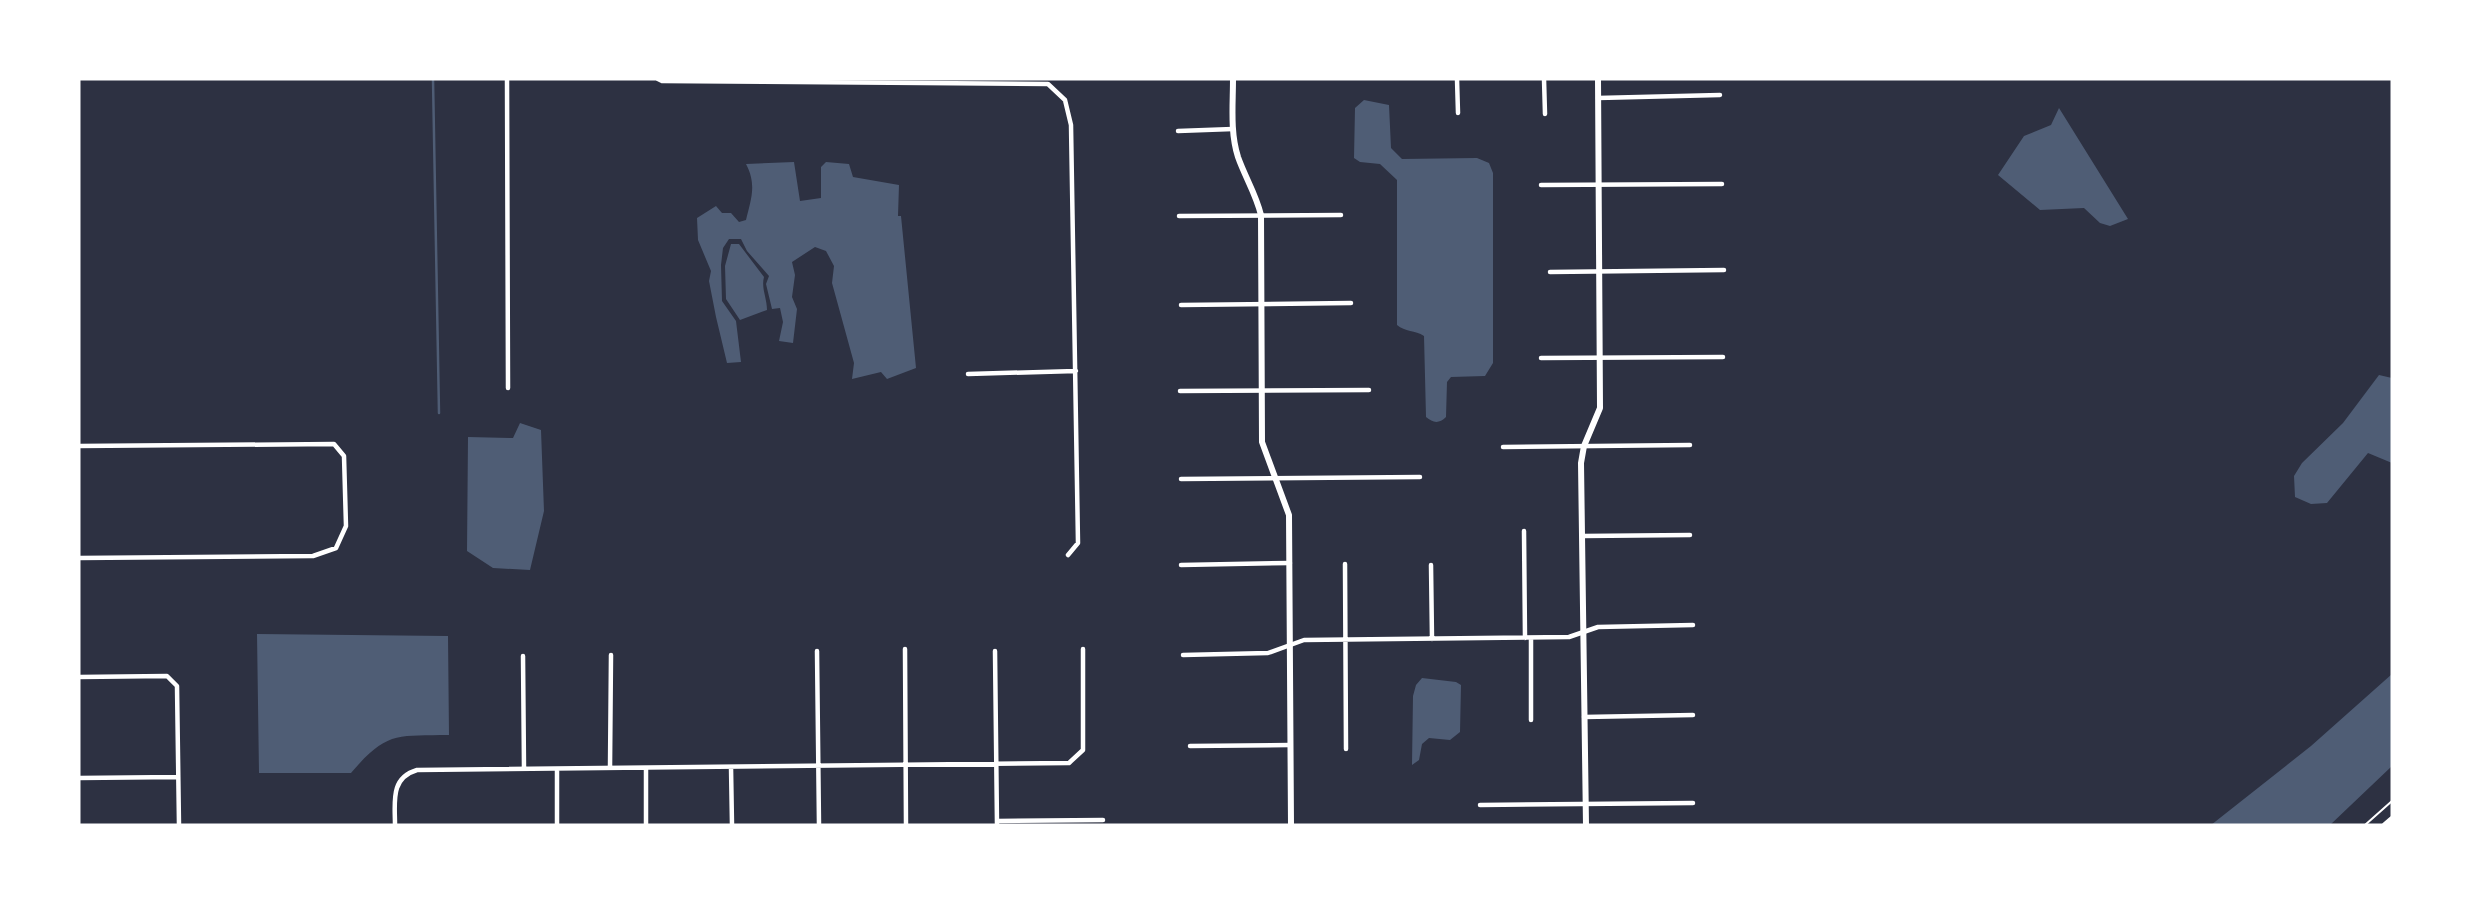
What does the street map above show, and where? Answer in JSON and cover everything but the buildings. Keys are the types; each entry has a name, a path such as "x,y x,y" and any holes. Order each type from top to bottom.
{"street":[{"path":"507,79 508,388"},
{"path":"658,79 1048,84 1065,100 1072,125 1079,543 1068,555"},
{"path":"1233,79 1233,129 1238,157 1255,194 1261,215 1262,442 1289,515 1291,825"},
{"path":"1457,79 1458,113"},
{"path":"1544,79 1545,114"},
{"path":"1586,825 1581,463 1584,446 1600,408 1598,79"},
{"path":"1598,97 1720,95"},
{"path":"1178,131 1233,129"},
{"path":"1541,185 1722,184"},
{"path":"1179,216 1341,215"},
{"path":"1550,272 1724,270"},
{"path":"1181,305 1352,303"},
{"path":"1541,358 1723,357"},
{"path":"968,374 1076,371"},
{"path":"1180,391 1369,390"},
{"path":"79,446 334,444 344,456 346,526 336,548 313,556 79,558"},
{"path":"1503,447 1690,445"},
{"path":"1181,479 1420,477"},
{"path":"1524,531 1531,720"},
{"path":"1583,536 1690,535"},
{"path":"1181,565 1290,564"},
{"path":"1345,564 1346,749"},
{"path":"1431,565 1432,639"},
{"path":"1183,655 1268,653 1304,640 1569,638 1598,627 1693,625"},
{"path":"905,649 906,825"},
{"path":"395,825 395,790 407,773 417,770 1069,763 1083,750 1083,649"},
{"path":"817,651 819,825"},
{"path":"995,651 997,823 1103,820"},
{"path":"610,768 611,655"},
{"path":"523,656 524,769"},
{"path":"79,677 167,677 177,686 179,825"},
{"path":"1584,717 1693,715"},
{"path":"1190,746 1290,746"},
{"path":"731,766 732,825"},
{"path":"646,768 646,825"},
{"path":"557,769 557,825"},
{"path":"79,778 178,776"},
{"path":"1480,805 1693,803"},
{"path":"2385,825 2392,819"}],"path":[{"path":"2365,825 2392,801"}],"water":[{"path":"1364,100 1389,105 1391,148 1402,159 1477,158 1489,163 1493,173 1493,363 1485,376 1451,377 1447,382 1446,417 1438,422 1426,417 1424,336 1397,325 1397,180 1380,164 1360,162 1354,158 1355,108"},
{"path":"2059,108 2128,219 2110,226 2100,223 2084,208 2040,210 1998,175 2024,136 2051,125"},
{"path":"794,162 800,201 821,198 821,167 826,162 849,164 853,177 899,185 898,216 901,216 916,368 887,379 881,372 852,379 854,363 832,283 834,266 826,251 815,247 792,262 795,275 792,297 797,309 793,343 779,341 783,322 780,308 772,309 766,284 769,276 747,251 741,239 729,239 723,248 721,265 722,301 736,321 741,362 727,363 709,281 711,271 698,240 697,218 716,206 722,213 731,213 739,222 746,220 752,185 746,164"},
{"path":"731,244 739,244 764,277 767,310 740,320 726,299 725,266"},
{"path":"2379,375 2392,378 2392,463 2368,453 2327,503 2311,504 2295,497 2294,476 2302,463 2343,423"},
{"path":"520,423 541,430 544,511 530,570 493,568 467,551 468,437 513,438"},
{"path":"257,634 448,636 449,735 416,735 394,739 374,749 351,773 259,773"},
{"path":"2392,674 2392,766 2330,825 2211,825 2311,746"},
{"path":"1422,678 1461,685 1460,732 1450,740 1429,738 1422,744 1419,760 1412,765 1413,696 1416,685"}],"waterway":[{"path":"433,79 439,413"}]}
